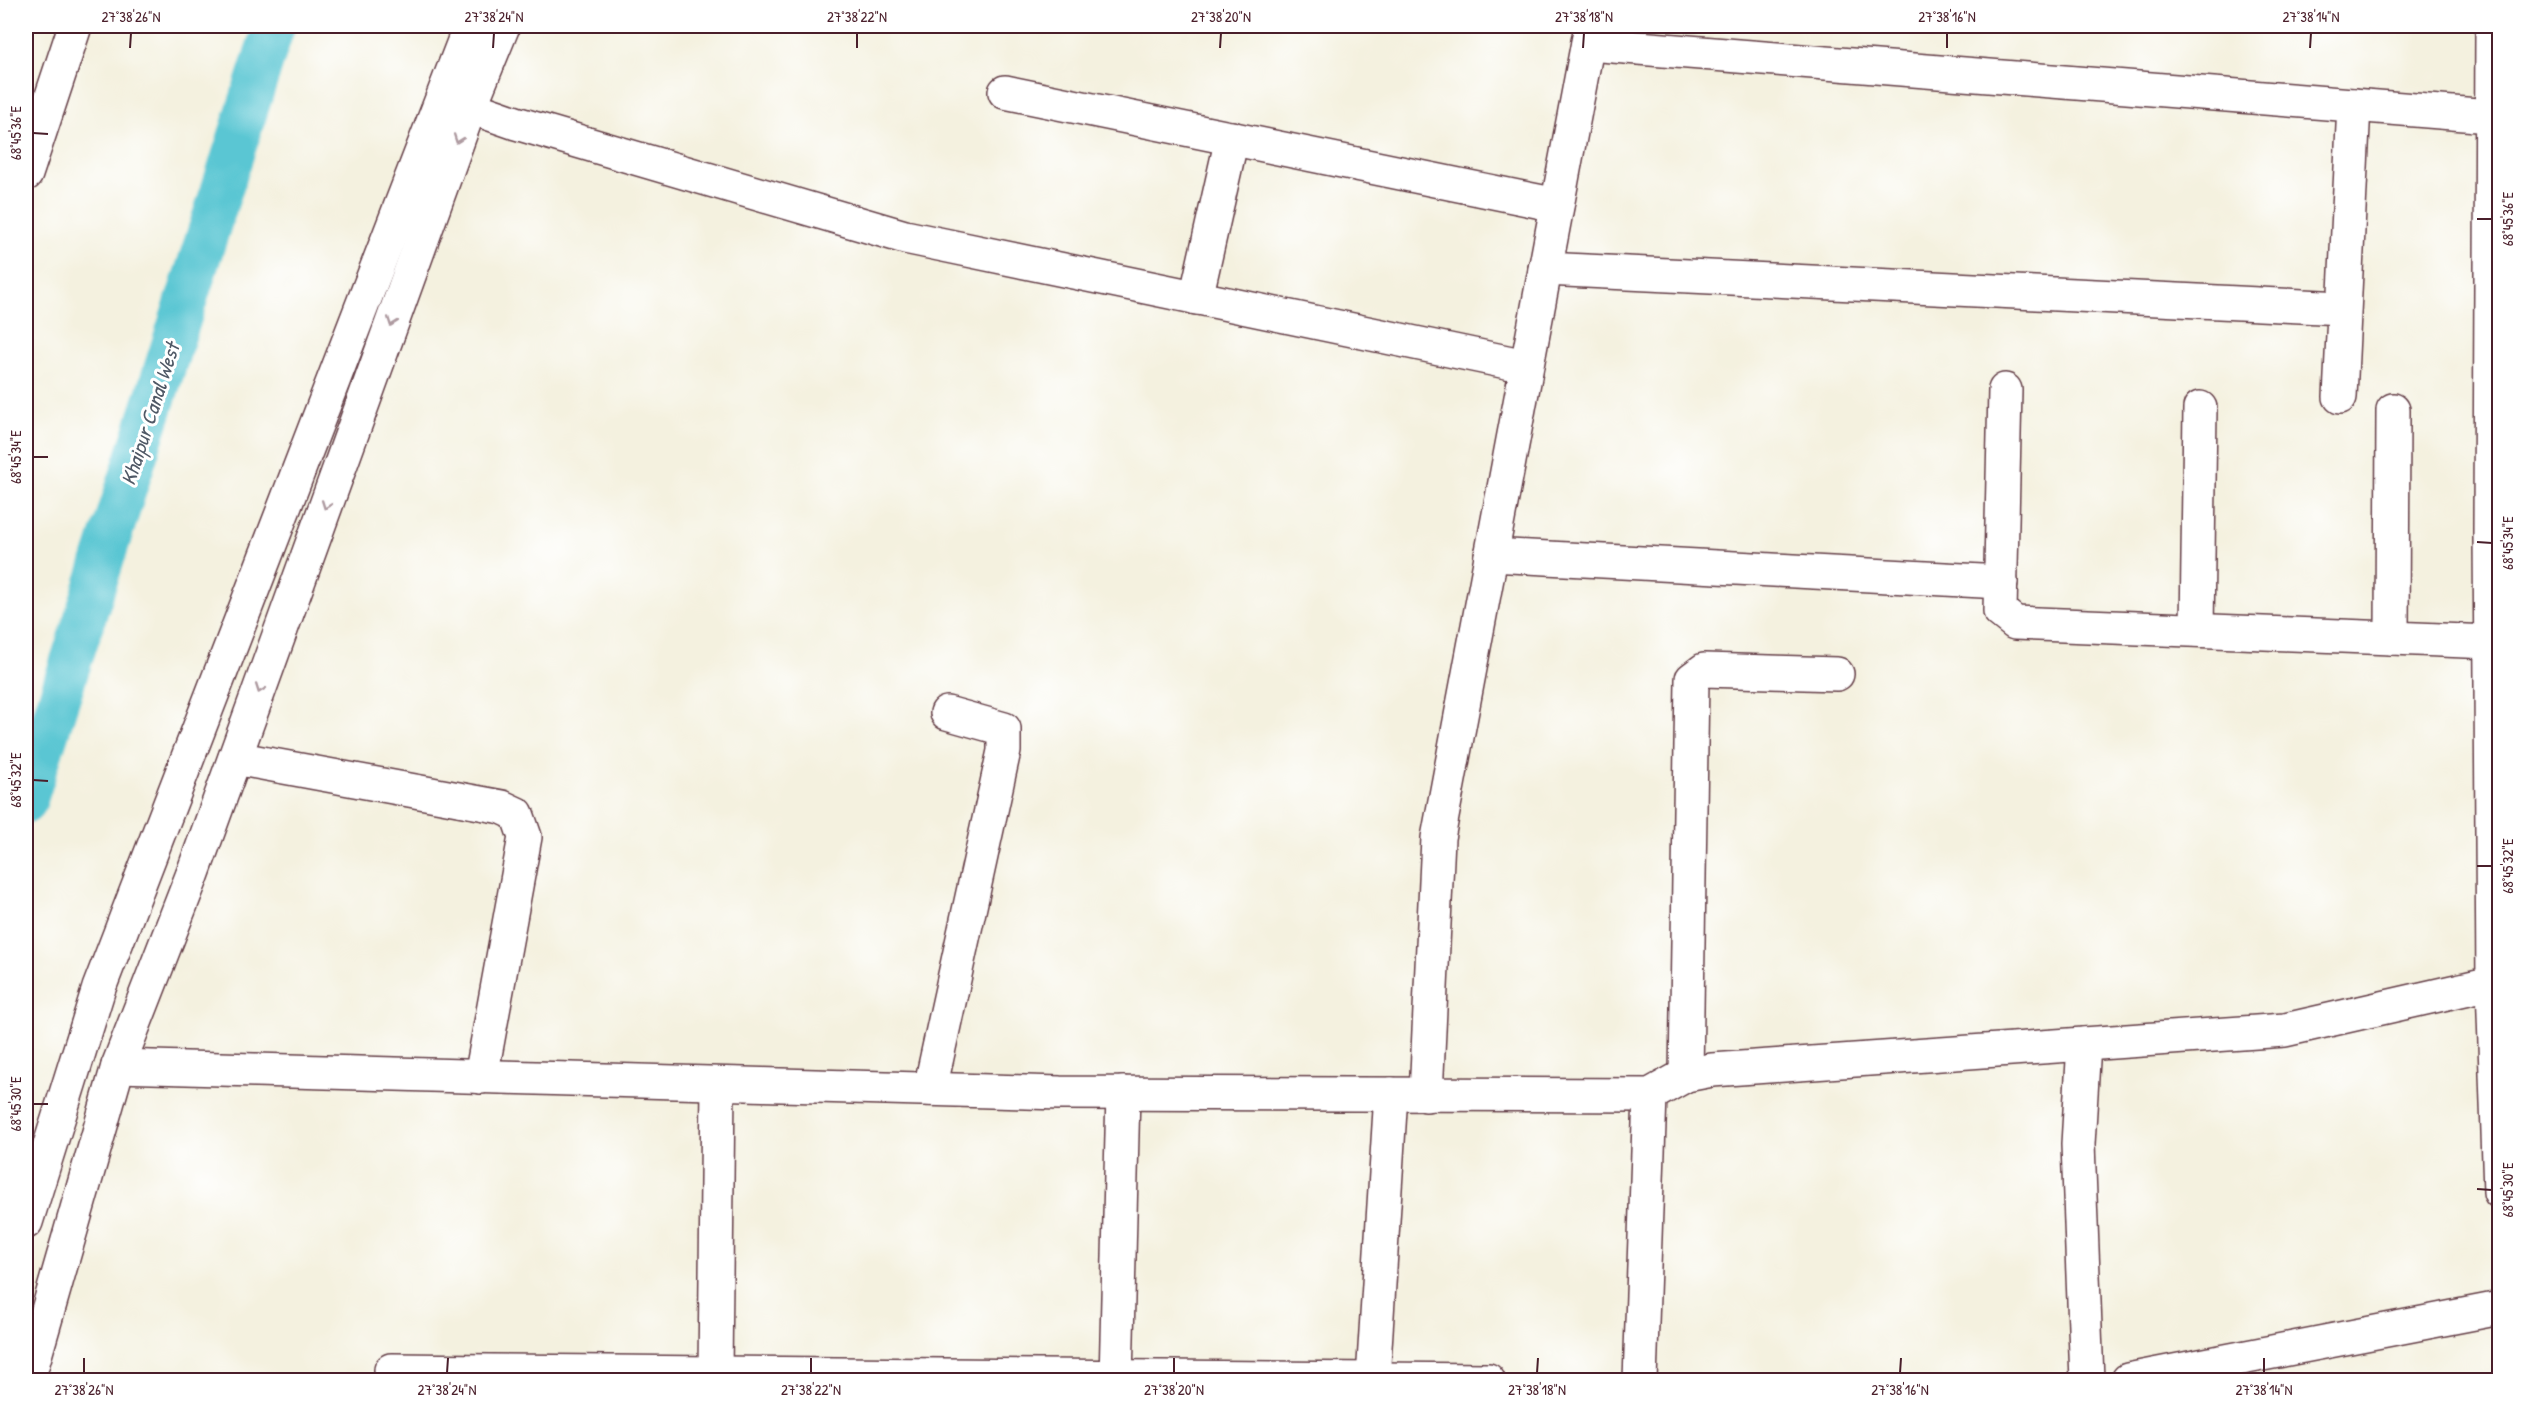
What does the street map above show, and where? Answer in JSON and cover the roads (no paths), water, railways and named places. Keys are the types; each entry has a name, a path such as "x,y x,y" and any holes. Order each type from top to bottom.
{"street":[{"path":"26,174 75,26"},
{"path":"26,1222 99,988 470,26"},
{"path":"28,1380 118,1066 192,876 470,107 503,26"},
{"path":"2492,26 2490,116 2491,642 2499,1192"},
{"path":"1426,1095 1438,838 1589,35 2490,116"},
{"path":"1005,92 1557,205"},
{"path":"2340,397 2354,105"},
{"path":"470,107 516,123 905,237 1526,366"},
{"path":"1196,298 1232,138"},
{"path":"1545,269 2343,308"},
{"path":"2005,390 2000,611 2015,623 2491,642"},
{"path":"2197,630 2200,408"},
{"path":"2392,638 2393,410"},
{"path":"1491,555 2001,582"},
{"path":"1686,1075 1692,679 1704,670 1837,674"},
{"path":"930,1089 1004,751 1004,729 947,713"},
{"path":"235,758 502,807 517,813 525,837 481,1077"},
{"path":"118,1066 718,1084 1123,1093 1650,1095 1686,1075 1712,1070 2285,1030 2496,983"},
{"path":"2084,1044 2078,1144 2087,1380"},
{"path":"715,1373 718,1084"},
{"path":"1116,1379 1123,1093"},
{"path":"1373,1379 1391,1094"},
{"path":"1640,1380 1650,1095"},
{"path":"2128,1380 2499,1308"},
{"path":"391,1370 715,1373 857,1378 1488,1380"}],"waterway":[{"name":"Khaipur Canal West","path":"26,802 274,26"}]}
